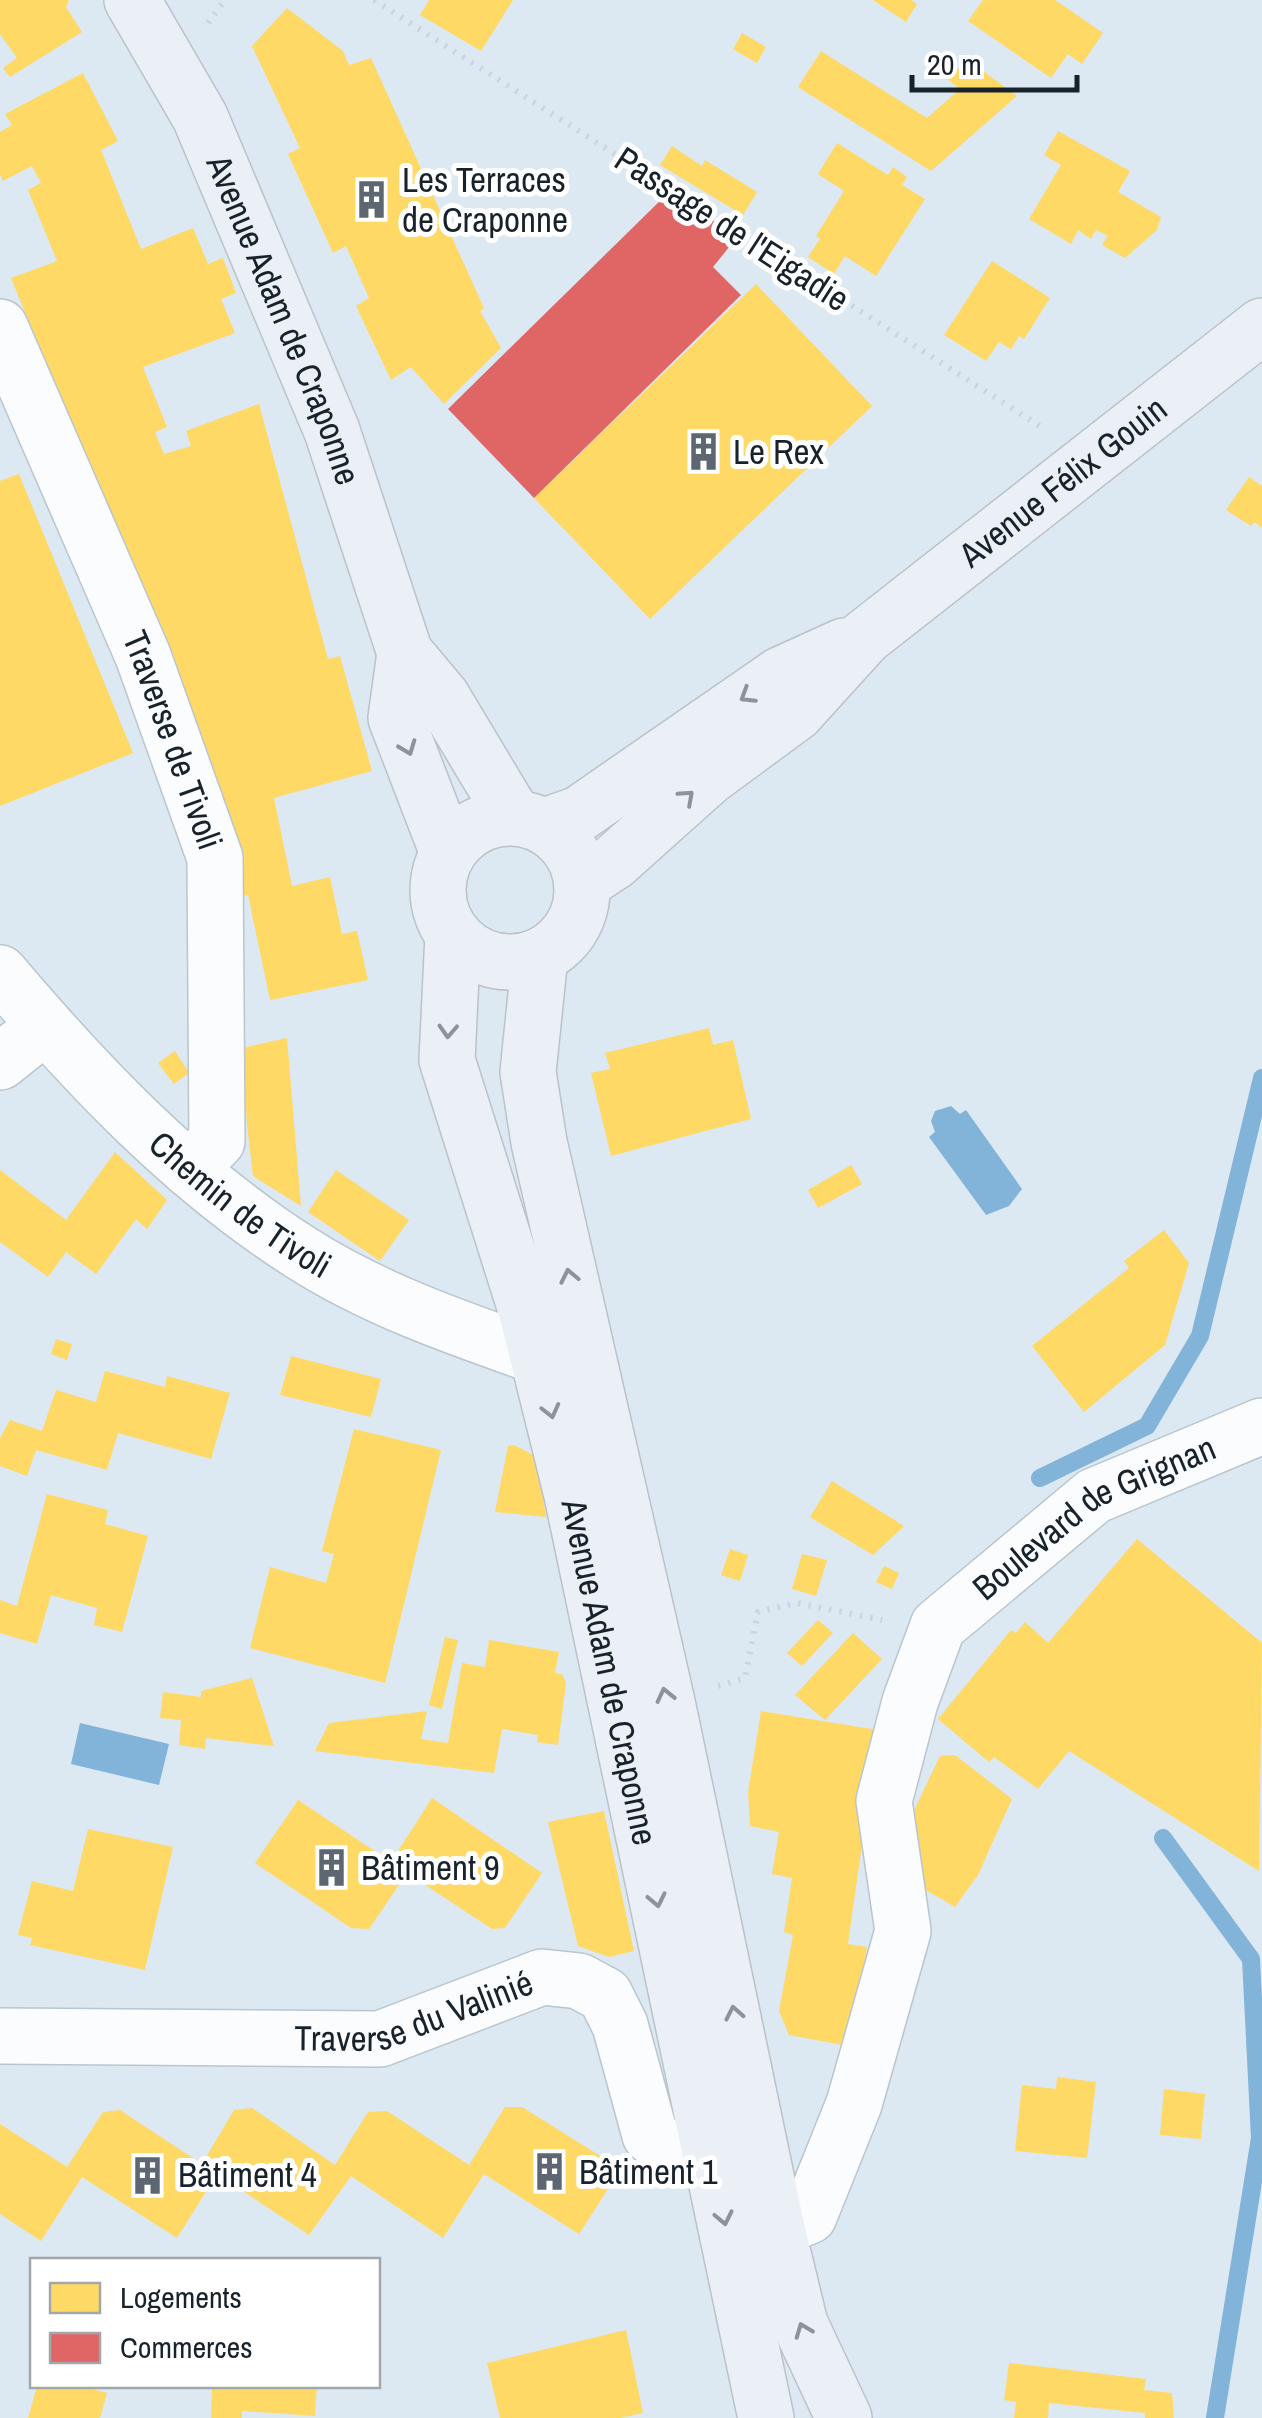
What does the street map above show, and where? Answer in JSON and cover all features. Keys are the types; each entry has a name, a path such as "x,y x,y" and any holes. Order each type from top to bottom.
{"main road":[{"name":"Avenue Adam de Craponne","path":"132,0 200,117 332,431 405,653 442,697 529,822"},
{"name":"Avenue Félix Gouin","path":"582,882 614,862 709,778 796,713 865,637 1262,326"},
{"name":"Avenue Félix Gouin","path":"529,822 579,814 780,675 865,637"},
{"name":"Avenue Adam de Craponne","path":"405,653 396,718 448,853"},
{"path":"529,822 563,840 576,860 582,882 581,904 573,926 559,944 540,956 493,961 470,951 442,916 438,894 448,853 476,826 529,822"},
{"name":"Avenue Adam de Craponne","path":"453,934 447,1060 538,1356 572,1496 766,2418"},
{"name":"Avenue Adam de Craponne","path":"540,956 528,1072 538,1142 667,1702 777,2229 800,2324 844,2418"}],"street":[{"name":"Traverse de Tivoli","path":"0,327 143,656 214,858 217,1140 190,1169"},
{"name":"Chemin de Tivoli","path":"0,973 121,1107 190,1169 301,1253 409,1308 538,1356"},
{"path":"0,1062 45,1026"},
{"name":"Boulevard de Grignan","path":"938,1626 1094,1496 1262,1426"},
{"path":"777,2229 809,2216 854,2104 903,1931 884,1801 910,1702 938,1626"},
{"name":"Traverse du Valinié","path":"0,2036 380,2039 542,1976 579,1981 605,1995 620,2025 650,2135 672,2154 711,2152"}],"path":[{"name":"Passage de l'Eigadie","path":"374,0 1090,458"},
{"path":"667,1702 744,1678 758,1612 797,1603 844,1615 938,1626"}],"water":[{"path":"951,1106 960,1114 966,1110 1022,1189 1009,1206 986,1215 929,1137 935,1132 931,1121 935,1111"},
{"path":"80,1723 169,1744 159,1785 71,1764"}],"building: Logements":[{"path":"0,0 69,0 66,7 82,32 10,77 3,68 17,58 0,34"},
{"path":"429,0 513,0 481,51 420,15"},
{"path":"873,0 911,0 917,4 906,22"},
{"path":"983,0 1055,0 1103,33 1082,64 1068,54 1051,78 968,21"},
{"name":"Les Terraces de Craponne","path":"287,8 343,51 349,65 371,58 484,308 480,311 501,348 444,404 411,367 391,380 356,306 369,298 346,246 333,253 288,154 300,148 252,46"},
{"path":"742,33 766,47 757,63 733,49"},
{"path":"821,51 927,118 960,89 947,79 968,60 1017,96 931,171 798,87"},
{"path":"83,73 118,141 101,150 141,249 193,228 208,264 223,258 236,293 221,299 235,333 143,367 167,427 155,432 164,454 191,446 186,431 259,404 328,659 340,656 372,771 274,798 292,886 330,877 342,934 357,931 368,980 270,1000 248,895 232,899 184,699 11,278 57,261 28,190 41,183 32,166 3,181 0,174 0,132 12,125 5,114"},
{"path":"1058,131 1130,171 1118,192 1161,217 1157,230 1125,258 1102,245 1108,236 1096,230 1091,239 1078,230 1071,244 1029,219 1061,165 1044,155"},
{"path":"837,143 888,175 893,167 907,177 902,185 925,199 876,276 845,256 834,274 808,257 820,239 816,236 844,191 818,174"},
{"path":"672,146 702,166 705,160 757,192 743,215 660,165"},
{"path":"992,261 1050,298 1024,339 1019,336 1011,349 999,342 986,361 944,335"},
{"name":"Le Rex","path":"756,284 872,406 650,619 534,498"},
{"path":"19,474 133,753 0,806 0,481"},
{"path":"1249,477 1262,486 1262,528 1255,522 1251,526 1226,510"},
{"path":"709,1028 713,1045 733,1040 751,1119 611,1156 591,1073 610,1069 605,1053"},
{"path":"287,1038 301,1206 253,1176 247,1125 242,1048"},
{"path":"175,1051 189,1073 174,1084 158,1063"},
{"path":"115,1152 167,1200 147,1229 136,1219 96,1274 66,1252 48,1277 0,1242 0,1170 66,1220"},
{"path":"851,1165 862,1184 818,1208 808,1190"},
{"path":"336,1170 409,1220 380,1261 308,1212"},
{"path":"1164,1230 1189,1263 1165,1345 1084,1412 1032,1346 1129,1268 1124,1261"},
{"path":"56,1339 72,1344 67,1360 51,1354"},
{"path":"291,1356 381,1379 371,1417 280,1395"},
{"path":"105,1371 165,1387 167,1376 230,1393 211,1459 118,1433 107,1470 36,1450 27,1476 0,1466 0,1438 10,1420 42,1431 56,1390 96,1402"},
{"path":"354,1429 441,1450 385,1683 250,1648 270,1567 326,1583 334,1554 322,1551"},
{"path":"514,1445 537,1457 546,1517 495,1512 508,1446"},
{"path":"832,1481 904,1526 873,1555 810,1517"},
{"path":"47,1494 108,1510 105,1524 148,1536 122,1632 94,1625 97,1608 51,1595 37,1644 0,1633 0,1600 17,1606"},
{"path":"1137,1539 1262,1643 1259,1871 1069,1751 1038,1789 994,1757 989,1762 938,1719 1011,1630 1016,1633 1025,1622 1048,1643"},
{"path":"730,1549 748,1555 740,1581 721,1575"},
{"path":"802,1554 827,1560 816,1596 792,1589"},
{"path":"884,1566 899,1573 892,1589 876,1582"},
{"path":"818,1620 833,1633 802,1666 787,1653"},
{"path":"853,1633 882,1659 825,1720 795,1695"},
{"path":"445,1637 458,1640 442,1709 429,1705"},
{"path":"489,1640 559,1652 555,1673 562,1674 566,1683 558,1745 537,1742 538,1735 502,1729 494,1773 315,1751 329,1723 427,1711 421,1739 448,1743 462,1663 485,1667"},
{"path":"252,1678 274,1746 206,1738 205,1749 179,1745 181,1720 160,1718 163,1692 201,1697 201,1691"},
{"path":"761,1711 878,1730 848,1944 867,1947 848,2046 789,2035 779,2011 793,1935 784,1932 792,1878 772,1874 779,1832 750,1826 748,1792"},
{"path":"955,1755 1012,1799 978,1875 955,1907 910,1881 906,1827 940,1756"},
{"path":"432,1798 542,1873 505,1928 492,1929 407,1873 369,1929 351,1928 255,1863 298,1800 391,1862"},
{"path":"604,1811 634,1951 609,1957 578,1946 548,1822"},
{"path":"88,1829 173,1847 145,1970 30,1945 32,1938 18,1935 32,1881 73,1891"},
{"path":"1057,2077 1096,2082 1087,2158 1015,2151 1022,2085 1056,2089"},
{"path":"1164,2089 1205,2094 1201,2139 1160,2135"},
{"path":"505,2107 522,2107 621,2169 579,2234 484,2174 443,2238 351,2176 309,2235 217,2174 177,2238 82,2177 41,2241 0,2214 0,2124 67,2167 103,2112 120,2110 202,2164 234,2110 252,2108 335,2165 368,2112 387,2111 469,2165"},
{"path":"626,2330 643,2413 620,2418 500,2418 487,2363"},
{"path":"1009,2363 1146,2379 1144,2390 1172,2393 1174,2418 1145,2418 1145,2413 1049,2403 1048,2418 1014,2418 1016,2402 1004,2400"},
{"path":"36,2388 88,2388 107,2393 100,2418 28,2418"},
{"path":"212,2388 317,2388 315,2416 242,2411 242,2418 211,2418"}],"building: Commerces":[{"path":"669,192 738,236 713,267 741,295 534,498 448,409"}],"waterway":[{"path":"1040,1478 1147,1426 1200,1336 1262,1078"},
{"path":"1163,1838 1251,1959 1260,2138 1215,2418"}],"place":[{"name":"Les Terraces de Craponne","path":"372,200"},
{"name":"Le Rex","path":"703,452"},
{"name":"Bâtiment 9","path":"331,1868"},
{"name":"Bâtiment 1","path":"549,2172"},
{"name":"Bâtiment 4","path":"148,2175"}]}
